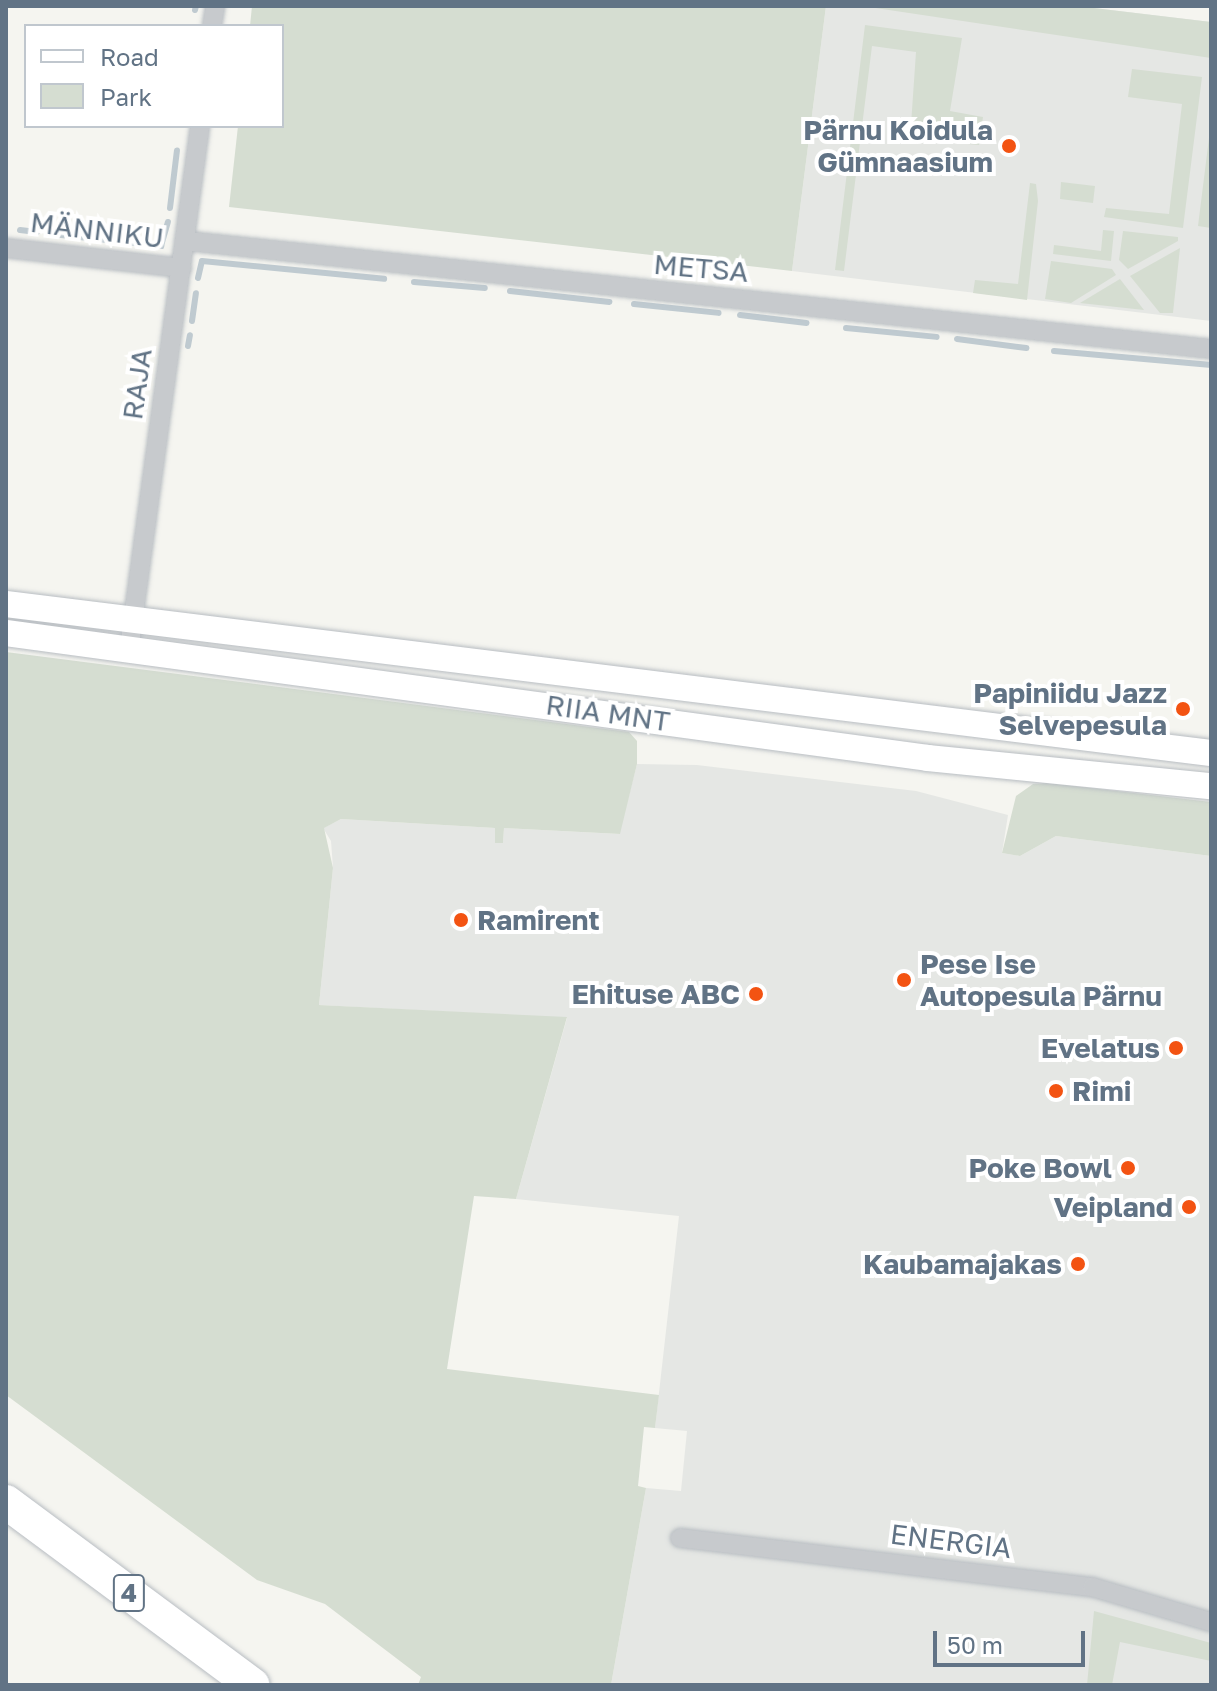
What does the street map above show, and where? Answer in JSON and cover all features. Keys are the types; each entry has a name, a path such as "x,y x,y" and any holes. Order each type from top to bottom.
{"highway":[{"name":"4","path":"6,1502 252,1685"}],"main road":[{"name":"RIIA MNT","path":"6,604 1211,753"},
{"name":"RIIA MNT","path":"6,633 928,758 1211,786"}],"street":[{"name":"RAJA","path":"129,649 187,241 200,128"},
{"name":"METSA","path":"187,241 1211,349"},
{"name":"MÄNNIKU","path":"6,248 182,268"},
{"name":"ENERGIA","path":"680,1538 1092,1587 1211,1622"}],"shaded area":[{"name":"Pärnu Koidula Gümnaasium","path":"826,6 1077,6 1211,22 1211,321 792,271"},
{"path":"637,764 697,765 916,791 1008,815 1002,853 1020,856 1056,836 1211,856 1211,1685 611,1685 646,1488 681,1491 687,1431 655,1428 679,1216 516,1199 567,1018 319,1005 333,868 331,841 323,828 341,819 495,828 496,843 503,843 504,828 619,834"}],"green space":[{"path":"252,6 826,6 792,271 229,207 238,128 284,128 284,24 250,24"},
{"path":"862,6 1077,6 1211,22 1211,58"},
{"path":"865,25 962,38 950,111 983,117 979,145 910,139 916,52 872,46 844,271 835,270"},
{"path":"1132,69 1202,77 1183,228 1104,217 1106,208 1169,214 1182,104 1128,97"},
{"path":"1211,122 1211,228 1198,226"},
{"path":"1061,182 1095,186 1093,203 1060,199"},
{"path":"1030,183 1036,184 1038,201 1027,300 973,293 975,280 1018,284"},
{"path":"1103,230 1114,231 1111,261 1053,254 1054,245 1101,251"},
{"path":"1123,231 1178,237 1178,241 1128,269 1119,260"},
{"path":"1180,248 1173,313 1160,313 1130,276"},
{"path":"1051,261 1112,269 1116,275 1071,303 1045,299"},
{"path":"1120,279 1144,310 1080,303"},
{"path":"6,652 629,732 637,741 637,764 620,834 504,828 503,843 495,843 495,828 341,819 324,828 333,868 319,1005 567,1017 516,1199 474,1196 447,1369 659,1395 655,1428 644,1427 638,1486 646,1488 611,1685 418,1685 421,1677 325,1604 257,1580 6,1395"},
{"path":"1048,783 1211,802 1211,856 1056,836 1020,856 1002,853 1016,796 1033,784"},
{"path":"1094,1611 1211,1643 1211,1661 1120,1642 1112,1685 1087,1685"}],"waterway":[{"path":"195,10 196,6"},
{"path":"170,208 177,150"},
{"path":"52,234 161,246 168,222"},
{"path":"20,230 37,232"},
{"path":"198,278 202,261 384,279"},
{"path":"414,282 485,288"},
{"path":"510,291 609,302"},
{"path":"192,321 196,293"},
{"path":"634,304 719,313"},
{"path":"740,315 807,323"},
{"path":"846,328 937,337"},
{"path":"188,346 190,335"},
{"path":"957,339 1026,348"},
{"path":"1054,351 1211,365"}],"place":[{"name":"Pärnu Koidula Gümnaasium","path":"1009,146"},
{"name":"Papiniidu Jazz Selvepesula","path":"1183,709"},
{"name":"Ramirent","path":"461,920"},
{"name":"Pese Ise Autopesula Pärnu","path":"904,980"},
{"name":"Ehituse ABC","path":"756,994"},
{"name":"Evelatus","path":"1176,1048"},
{"name":"Rimi","path":"1056,1091"},
{"name":"Poke Bowl","path":"1128,1168"},
{"name":"Veipland","path":"1189,1207"},
{"name":"Kaubamajakas","path":"1078,1264"}]}
